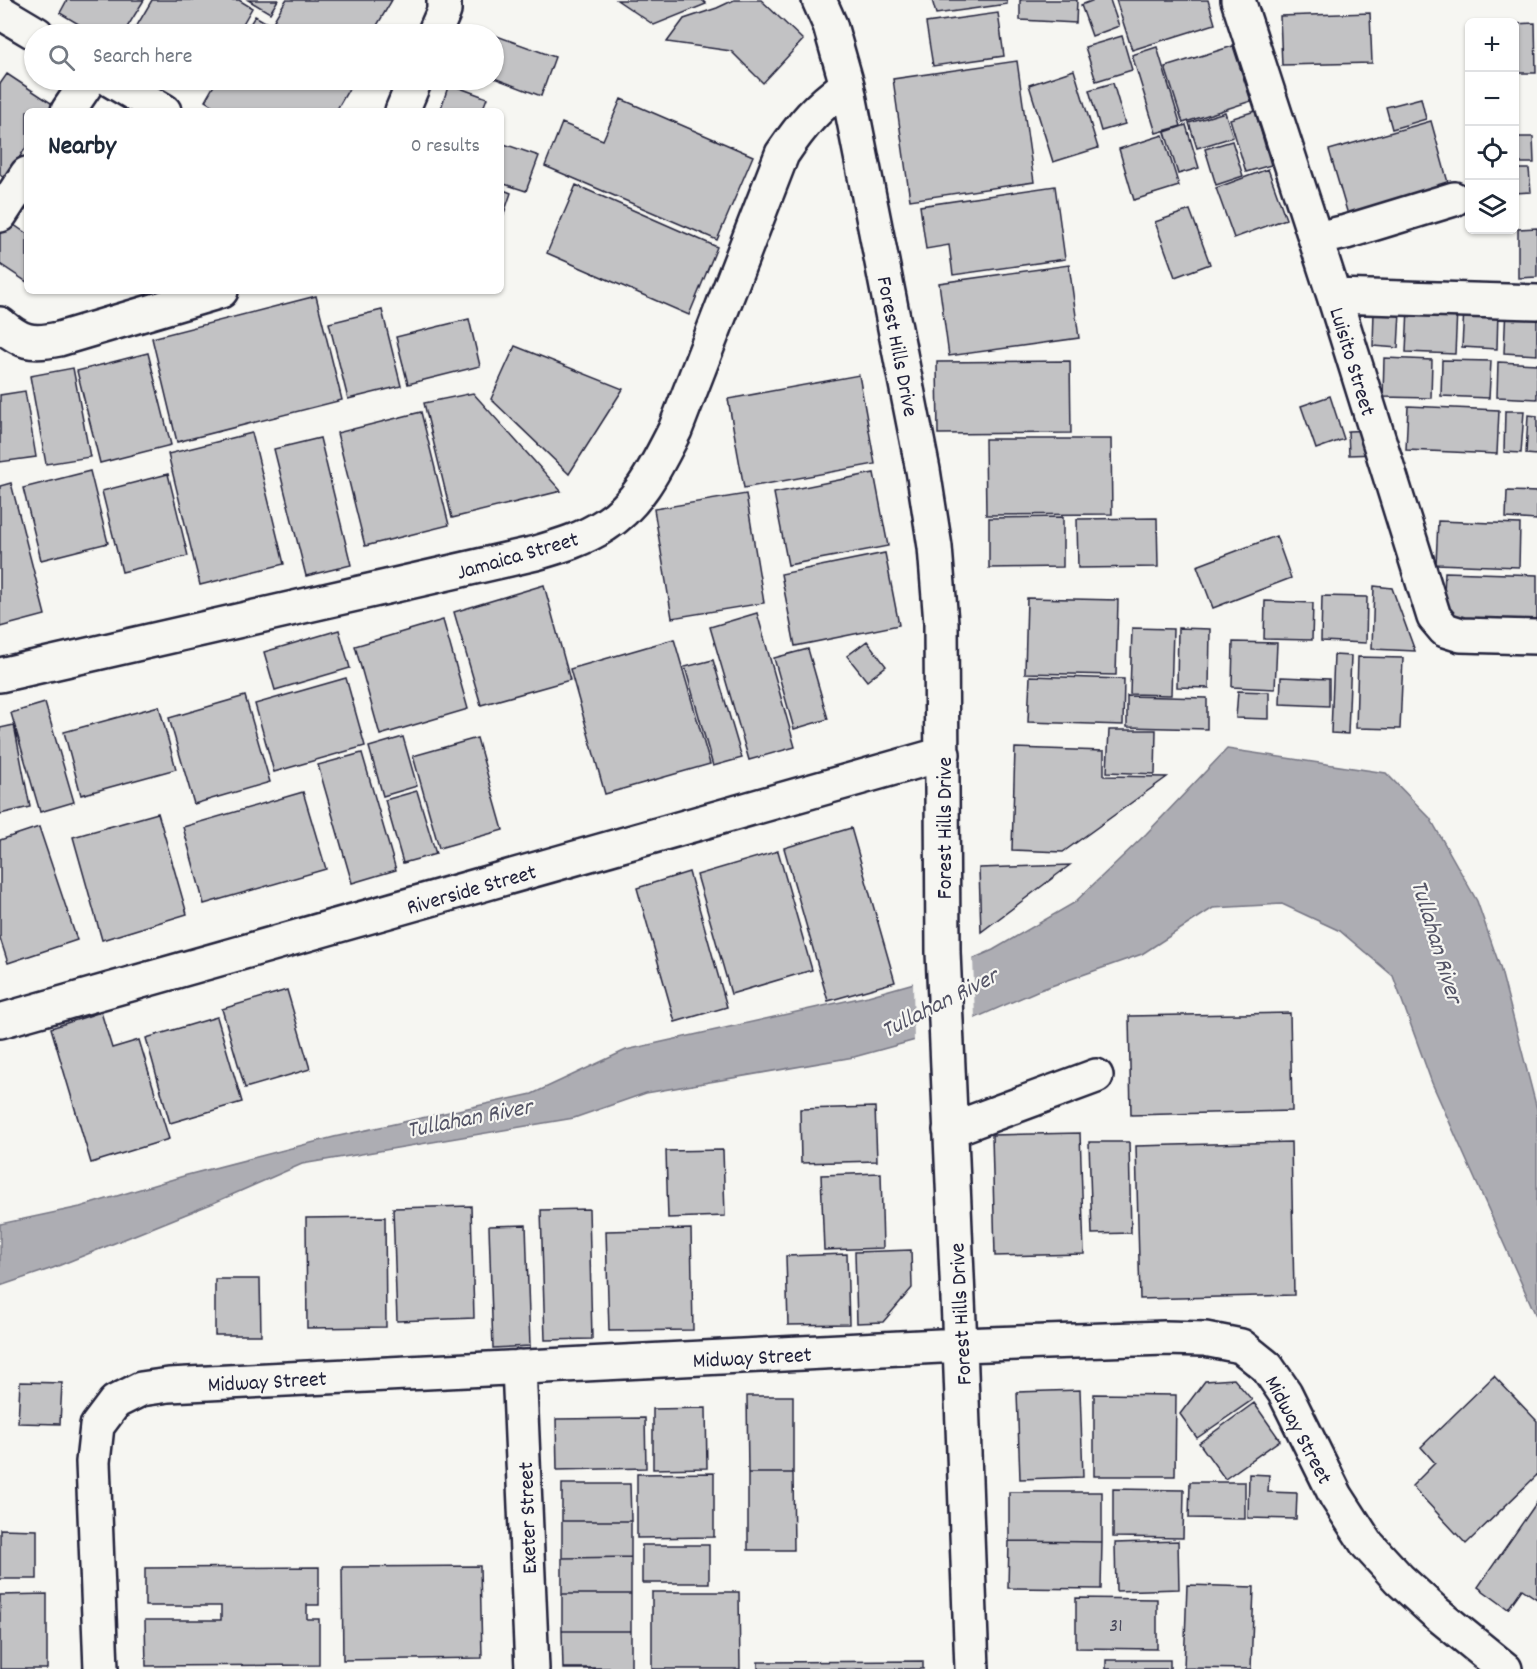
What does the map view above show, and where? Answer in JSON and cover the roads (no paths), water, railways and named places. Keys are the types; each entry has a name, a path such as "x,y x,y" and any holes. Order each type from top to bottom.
{"street":[{"path":"439,24 444,12 444,0"},
{"name":"Forest Hills Drive","path":"819,0 830,25 847,84 923,470 935,547 941,623 943,952 972,1669"},
{"name":"Luisito Street","path":"1238,0 1316,239 1434,618 1445,630 1461,635 1537,637"},
{"path":"0,12 24,26"},
{"name":"Jamaica Street","path":"0,675 536,553 574,541 606,525 631,502 653,471 675,430 782,154 800,127 822,103 847,84"},
{"path":"70,108 82,90"},
{"path":"128,90 159,108"},
{"path":"403,108 411,90"},
{"path":"0,214 24,178"},
{"path":"1316,239 1454,199"},
{"path":"0,324 13,335 27,342 42,343 211,294"},
{"path":"1334,296 1537,302"},
{"name":"Riverside Street","path":"0,1021 943,754"},
{"path":"950,1130 1096,1076"},
{"name":"Midway Street","path":"101,1669 93,1462 97,1426 115,1402 141,1389 169,1385 960,1345 1165,1338 1205,1339 1241,1346 1267,1367 1285,1393 1336,1496 1367,1544 1398,1579 1505,1669"},
{"name":"Exeter Street","path":"519,1367 532,1669"}],"water":[{"name":"Tullahan River","path":"1227,749 1386,773 1430,818 1477,901 1500,967 1537,1109 1537,1318 1432,1083 1393,976 1340,931 1282,904 1213,908 1142,954 1037,991 941,1033 854,1057 646,1093 574,1118 302,1164 211,1204 53,1268 0,1286 0,1224 80,1207 187,1175 334,1137 532,1094 626,1050 868,996 921,981 993,950 1074,903 1146,834"}]}
